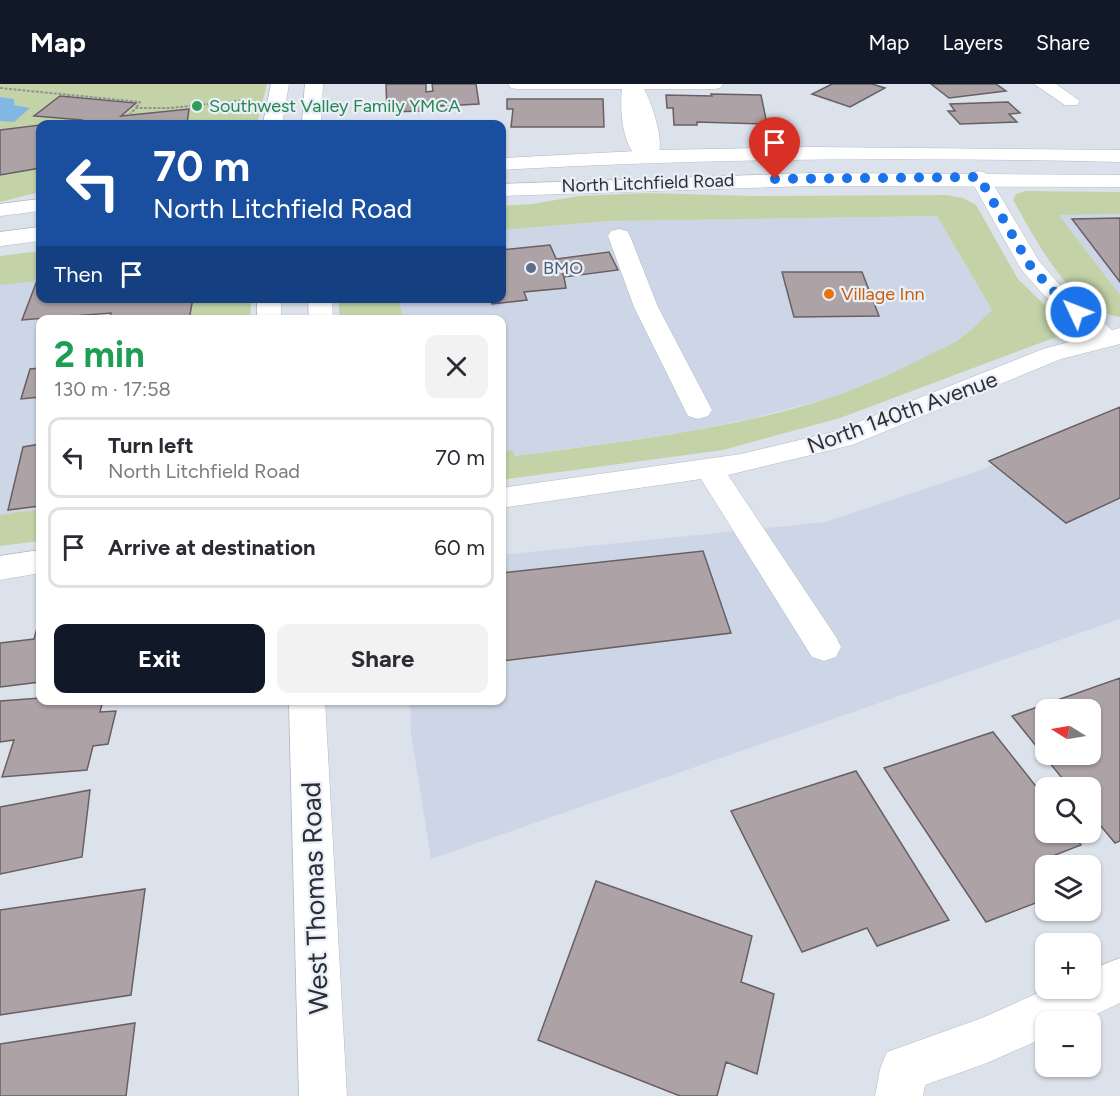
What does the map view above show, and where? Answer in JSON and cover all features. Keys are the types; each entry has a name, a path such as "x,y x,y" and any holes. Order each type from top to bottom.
{"main road":[{"path":"274,120 280,84"},
{"path":"312,120 314,84"},
{"path":"517,84 714,84"},
{"path":"1044,84 1071,101"},
{"path":"632,85 644,104 637,111 634,138 649,156"},
{"name":"North Litchfield Road","path":"506,164 649,156 798,153 1120,156"},
{"path":"979,177 1029,264 1049,287 1113,337"},
{"name":"North Litchfield Road","path":"506,190 764,179 979,177 1120,181"},
{"path":"0,210 36,206"},
{"path":"0,239 36,234"},
{"path":"620,236 646,307 698,410"},
{"name":"North 140th Avenue","path":"506,497 741,464 842,439 1052,354 1113,337"},
{"path":"709,469 824,647"},
{"path":"0,568 36,563"},
{"name":"West Thomas Road","path":"307,705 324,1096"},
{"path":"901,1082 1120,980"}],"path":[{"path":"0,88 140,102 129,115"},
{"path":"136,108 170,108 257,99"}],"shaded area":[{"path":"1058,214 1120,214 1120,295"},
{"path":"937,216 992,310 962,338 888,377 829,398 754,418 682,433 515,456 513,451 506,452 506,315 402,315 400,303 506,303 506,230 609,221"},
{"path":"36,281 36,303 75,303 157,315 36,315 36,510 0,515 0,285"},
{"path":"1120,408 1120,619 431,859 411,733 410,705 506,705 506,554 825,522 981,470"}],"green space":[{"name":"Southwest Valley Family YMCA","path":"0,84 267,84 258,120 188,120 189,110 121,116 60,96 35,116 82,120 36,120 36,125 0,130"},
{"path":"36,169 36,193 0,202 0,175"},
{"path":"1026,191 1120,192 1120,214 1059,215 1120,295 1120,317 1102,312 1085,301 1056,270 1013,200 1016,194"},
{"path":"647,193 754,196 946,195 963,198 976,205 1018,279 1060,320 1064,329 1059,336 840,418 723,450 506,479 506,451 513,450 515,456 671,434 774,414 825,399 874,381 952,344 992,310 937,216 609,221 506,230 506,206 579,196"},
{"path":"36,252 36,281 0,285 0,256"},
{"path":"187,303 251,303 250,315 185,315"},
{"path":"338,303 400,303 402,315 340,315"},
{"path":"36,510 36,542 0,546 0,515"}],"water":[{"path":"0,97 14,99 14,105 30,108 14,122 0,121"}],"building":[{"path":"386,84 426,84 426,92 433,91 432,84 476,84 479,104 421,107 421,111 387,112"},
{"path":"832,84 872,84 885,88 850,107 812,94"},
{"path":"931,84 996,84 1006,91 949,98"},
{"path":"711,94 761,95 767,124 697,122 697,125 674,125 673,108 667,108 666,95 712,96"},
{"name":"Southwest Valley Family YMCA","path":"60,96 136,103 121,116 189,109 188,120 82,120 34,116"},
{"path":"507,99 603,99 604,127 511,127 513,109 507,109"},
{"path":"1008,102 1020,113 1009,114 1017,122 960,124 948,111 955,111 950,104"},
{"path":"36,126 36,169 0,175 0,130"},
{"path":"1120,218 1120,282 1072,219"},
{"name":"BMO","path":"550,245 564,277 566,288 524,292 527,300 506,302 506,249"},
{"path":"609,252 618,270 564,277 556,259"},
{"name":"Village Inn","path":"782,272 862,272 879,316 794,317"},
{"path":"36,283 36,303 192,303 190,315 110,315 111,313 36,315 36,319 22,320"},
{"path":"36,368 36,397 21,399 30,369"},
{"path":"1120,407 1120,498 1066,523 989,461"},
{"path":"36,445 36,506 8,510 23,447"},
{"path":"703,551 731,633 506,660 506,572"},
{"path":"36,632 36,682 0,687 0,643 34,639"},
{"path":"1120,678 1120,841 1115,843 1101,826 1101,777 1061,777 1051,765 1101,765 1101,699 1060,699"},
{"path":"36,698 36,705 102,705 100,712 116,711 108,744 93,746 87,770 2,777 14,740 0,742 0,701"},
{"path":"1035,708 1035,745 1012,716"},
{"path":"993,732 1035,785 1035,843 1079,843 1081,845 1055,855 1035,855 1035,903 986,922 884,768"},
{"path":"856,771 949,920 877,946 867,928 802,952 731,811"},
{"path":"90,790 82,857 0,874 0,807"},
{"path":"596,881 752,936 741,982 774,994 757,1074 726,1062 717,1096 680,1096 538,1040"},
{"path":"145,889 131,995 0,1015 0,910"},
{"path":"135,1023 126,1096 0,1096 0,1044"}],"place":[{"name":"Southwest Valley Family YMCA","path":"197,106"},
{"name":"BMO","path":"531,268"},
{"name":"Village Inn","path":"829,294"}],"route":[{"path":"775,179 979,177 1029,264 1049,287 1076,312"}]}
